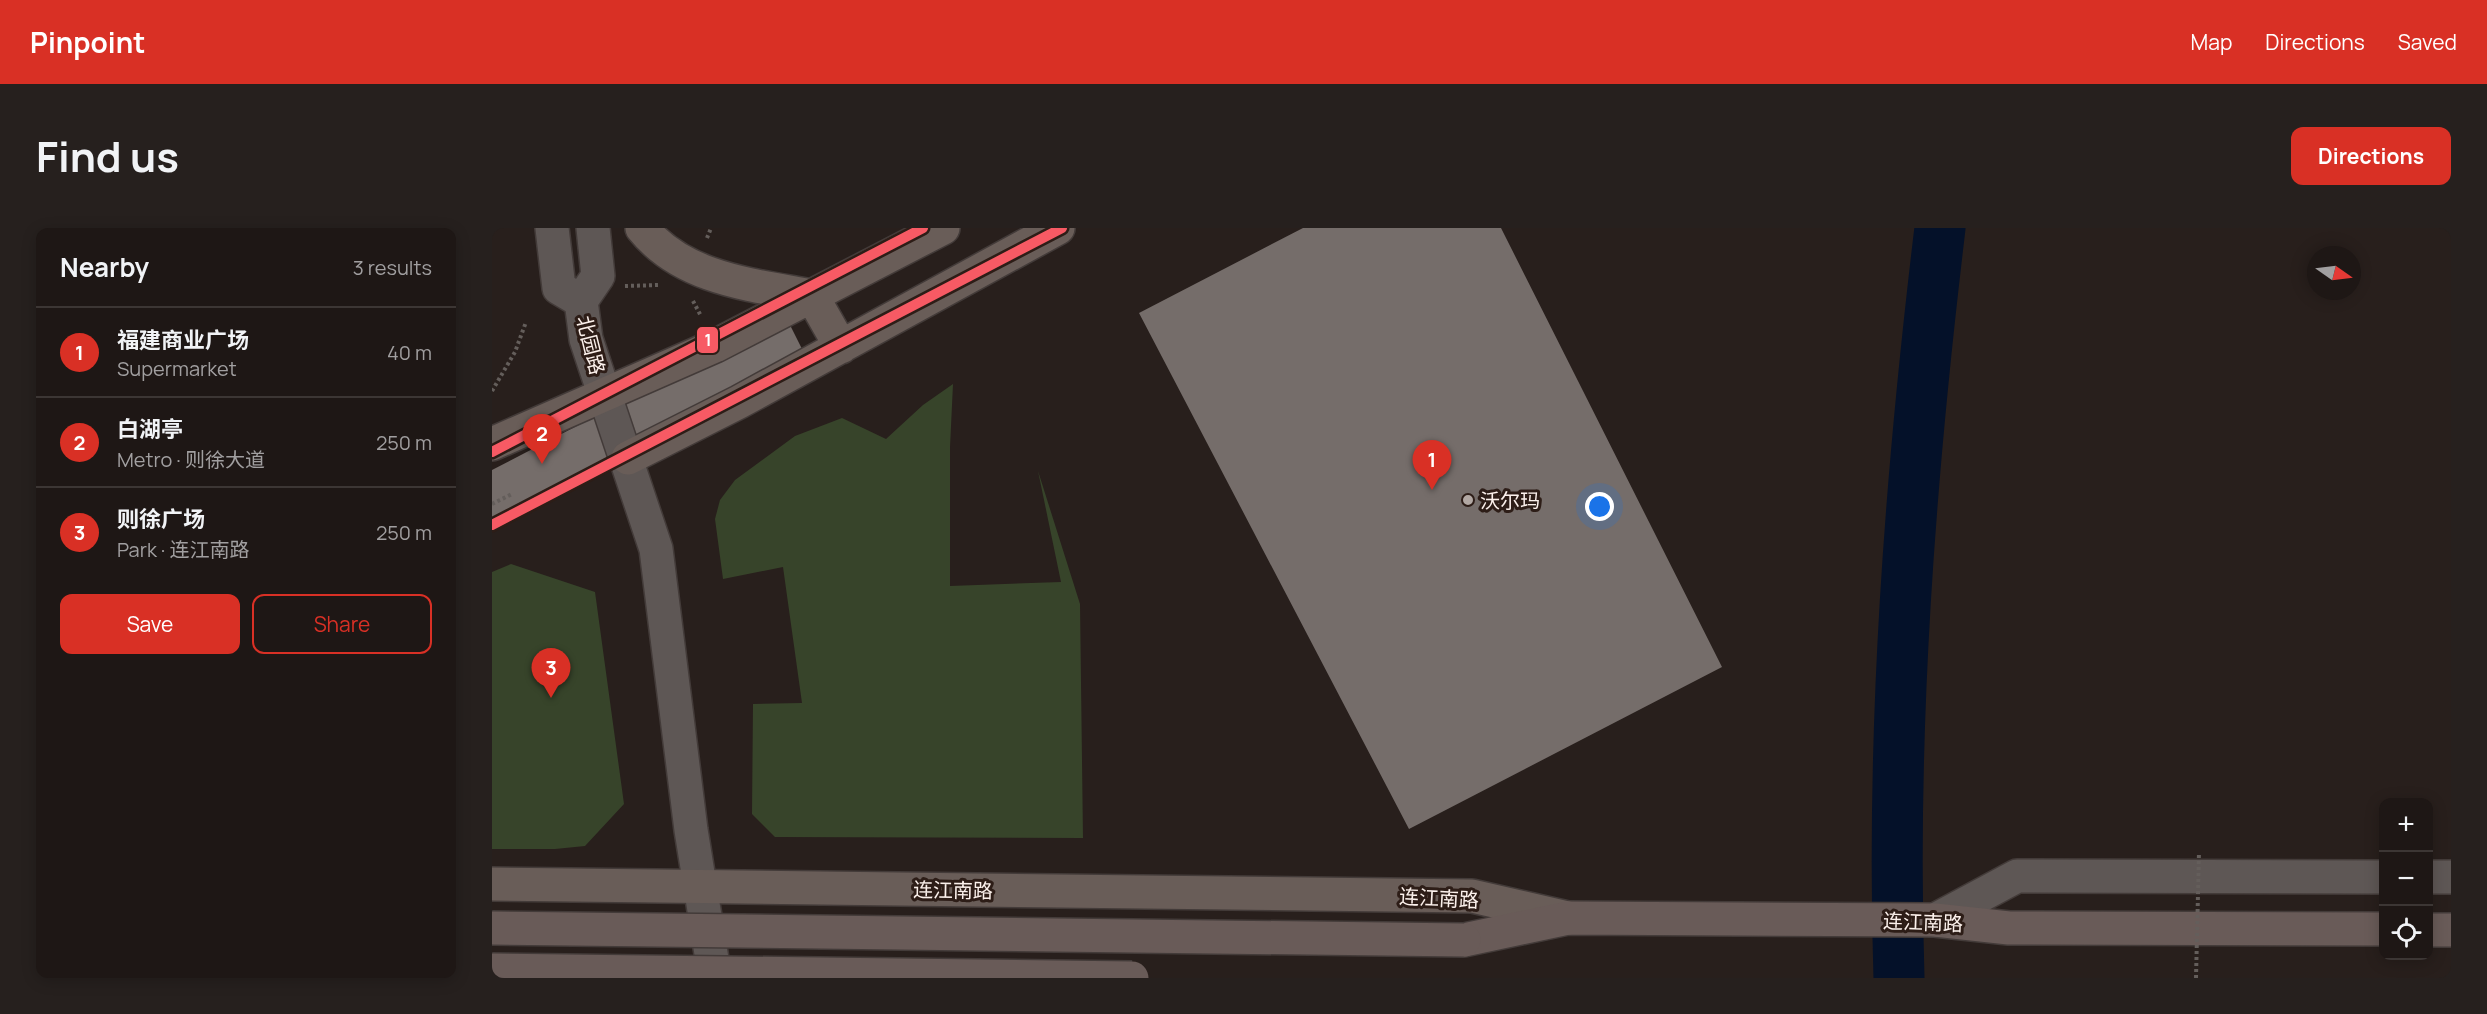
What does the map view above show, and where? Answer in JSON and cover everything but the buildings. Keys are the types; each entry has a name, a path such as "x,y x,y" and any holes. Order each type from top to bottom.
{"highway":[{"name":"连江南路","path":"1568,918 1935,920 2009,928 2379,929"},
{"path":"492,928 1464,940 1568,918"},
{"path":"2433,930 2451,930"},
{"path":"492,969 1132,978"}],"main road":[{"name":"北园路","path":"552,228 559,288 580,301"},
{"name":"北园路","path":"593,228 598,276 580,301 586,339 628,458 656,549 700,886 715,978"},
{"path":"642,228 670,253 717,278 812,296 841,347"},
{"path":"492,444 715,346 944,228"},
{"path":"628,458 739,402 1058,228"},
{"path":"1935,920 2017,876 2379,877"},
{"path":"2433,877 2451,877"},
{"name":"连江南路","path":"492,884 1472,896 1568,918"}],"path":[{"path":"707,238 711,228"},
{"path":"618,286 662,285"},
{"path":"690,295 701,316"},
{"path":"492,391 515,352 526,322"},
{"path":"492,504 512,494"},
{"path":"2196,978 2199,852"}],"green space":[{"path":"953,384 950,447 950,586 1061,582 1038,471 1080,604 1083,838 775,837 752,814 753,704 802,703 783,567 723,579 715,519 720,500 735,480 795,436 842,418 886,439 923,405"},
{"path":"511,564 595,592 624,804 585,846 555,849 492,849 492,572"}],"waterway":[{"path":"1899,978 1898,790 1905,603 1920,415 1940,228"}],"transit line":[{"name":"1","path":"492,452 923,228"},
{"name":"1","path":"492,525 1062,228"}],"place":[{"name":"白湖亭","path":"542,464"},
{"name":"福建商业广场","path":"1432,490"},
{"name":"沃尔玛","path":"1468,500"},
{"name":"则徐广场","path":"551,698"}]}
